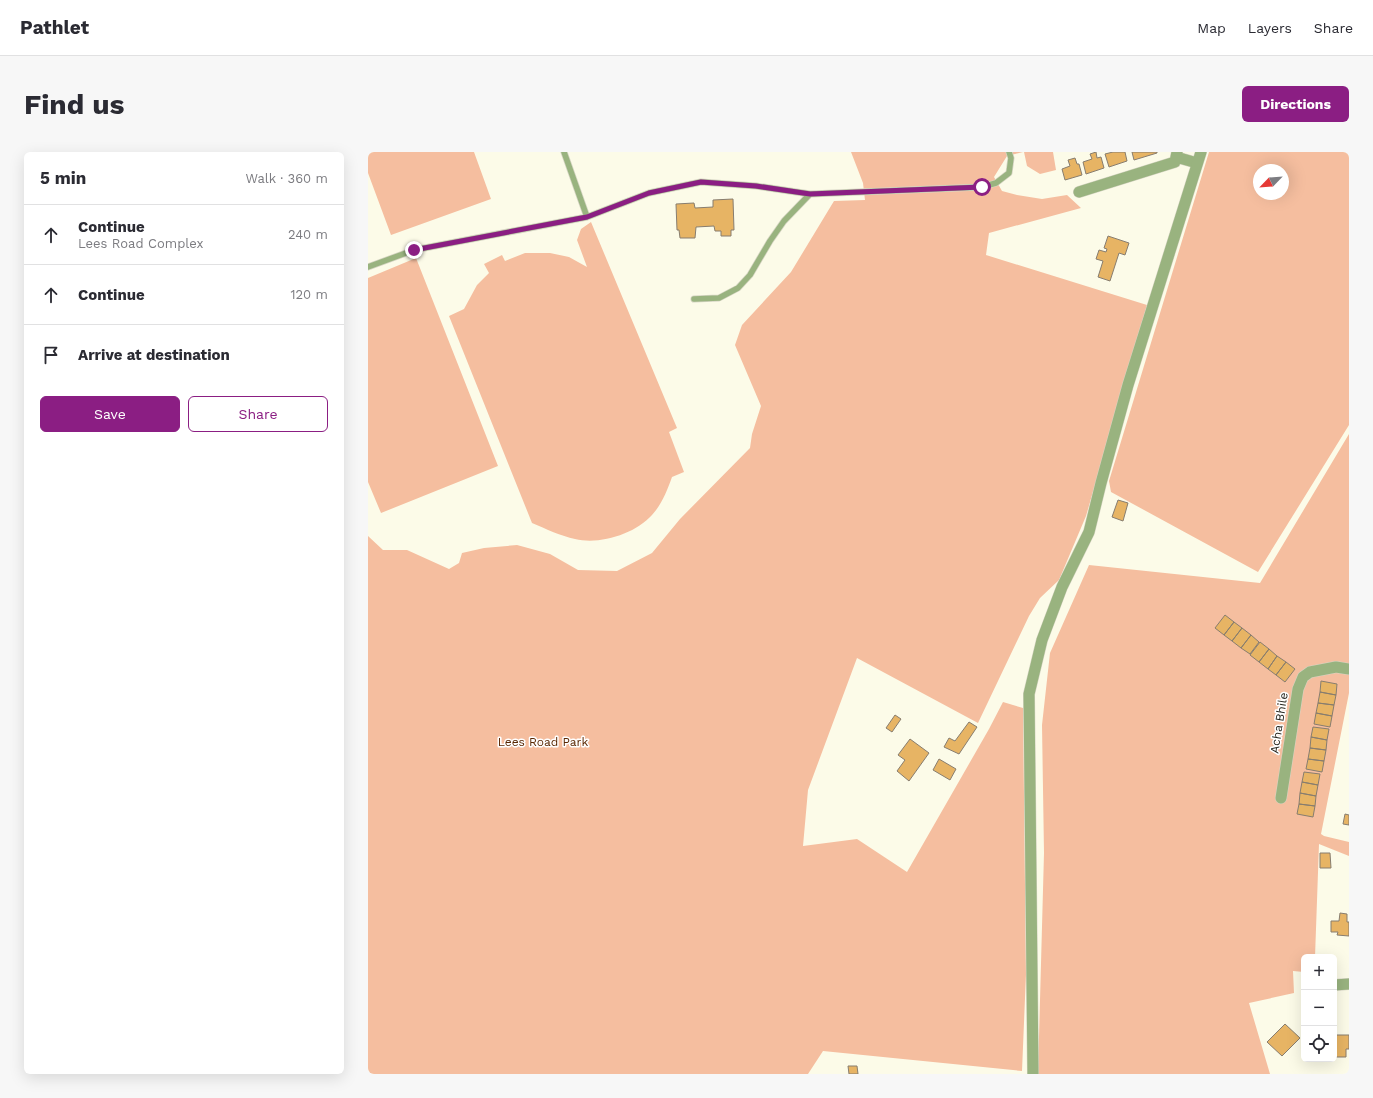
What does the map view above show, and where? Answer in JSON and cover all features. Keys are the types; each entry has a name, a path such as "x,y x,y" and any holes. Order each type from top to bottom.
{"street":[{"path":"1032,1074 1029,694 1042,640 1062,587 1089,532 1128,385 1199,157 1177,154 1175,162 1079,192"},
{"name":"Acha Bhile","path":"1281,798 1298,689 1303,677 1310,672 1336,667 1349,670"},
{"path":"1337,985 1349,984"}],"lane":[{"path":"564,152 587,217"},
{"path":"368,267 414,250 587,217 649,193 701,182 756,186 810,194 982,187 996,184 1009,173 1011,158 1010,152"},
{"path":"694,299 719,298 738,288 750,275 784,221 810,194"}],"green space":[{"path":"368,152 474,152 491,199 391,235 368,173"},
{"name":"Lees Road Park","path":"851,152 1023,152 1007,156 994,177 1002,191 1042,199 1067,195 1081,208 989,233 986,255 1147,305 1086,516 1059,580 1040,598 1029,616 978,723 857,658 808,790 803,846 857,839 907,872 1003,702 1023,708 1026,974 1022,1071 823,1051 808,1074 368,1074 368,536 383,550 407,550 449,569 459,563 462,553 484,548 517,545 550,554 578,570 617,571 652,553 680,519 750,448 752,434 761,406 735,345 742,325 791,272 834,201 865,200 863,183"},
{"path":"1024,152 1053,152 1056,170 1040,174 1027,166"},
{"path":"1209,152 1349,152 1349,425 1258,572 1111,492 1109,481"},
{"path":"591,222 677,428 669,432 684,472 672,477 659,506 645,522 627,533 606,539 585,540 564,536 532,523 449,316 464,309 477,285 489,273 484,264 502,255 505,261 525,253 550,253 569,257 587,267 577,240 581,229"},
{"path":"416,258 498,466 381,513 368,482 368,278"},
{"path":"1349,434 1349,693 1321,834 1349,842 1349,856 1319,844 1315,954 1301,954 1301,972 1293,971 1294,993 1249,1003 1270,1074 1038,1074 1044,853 1042,725 1050,653 1089,565 1260,583"}],"building":[{"path":"1096,152 1097,158 1101,157 1104,168 1086,174 1083,162 1092,159 1090,154"},
{"path":"1125,152 1127,161 1109,167 1105,154"},
{"path":"1132,152 1157,152 1157,153 1134,160"},
{"path":"1075,158 1077,164 1079,164 1082,175 1065,180 1062,169 1070,166 1068,160"},
{"path":"733,199 734,230 731,230 731,236 721,236 721,231 715,231 714,226 696,227 695,238 680,238 679,230 677,230 676,204 694,203 695,208 713,207 713,200"},
{"path":"1108,236 1129,243 1125,255 1119,253 1110,281 1098,277 1103,261 1096,259 1099,250 1106,252 1107,249 1104,248"},
{"path":"1118,500 1128,503 1123,521 1112,517"},
{"path":"1225,615 1234,622 1224,635 1215,628"},
{"path":"1234,622 1242,628 1232,641 1224,635"},
{"path":"1242,628 1251,635 1241,648 1232,641"},
{"path":"1251,635 1259,642 1250,654 1241,648"},
{"path":"1260,642 1269,649 1259,662 1250,655"},
{"path":"1269,649 1277,656 1268,669 1259,662"},
{"path":"1277,656 1286,662 1276,675 1268,669"},
{"path":"1286,662 1295,669 1285,682 1276,675"},
{"path":"1321,681 1337,684 1336,695 1320,692"},
{"path":"1320,692 1336,695 1334,705 1318,703"},
{"path":"1318,703 1334,705 1332,716 1316,713"},
{"path":"1316,713 1332,716 1330,727 1314,724"},
{"path":"895,715 901,719 892,732 886,728"},
{"path":"969,722 977,727 959,754 944,747 949,738 955,741"},
{"path":"1313,727 1329,729 1327,740 1311,737"},
{"path":"1311,737 1327,740 1326,750 1310,748"},
{"path":"910,739 929,753 909,781 897,771 905,760 898,755"},
{"path":"1310,748 1326,750 1324,761 1308,759"},
{"path":"939,759 956,769 950,780 933,770"},
{"path":"1308,759 1324,761 1322,772 1306,769"},
{"path":"1304,772 1320,774 1318,785 1302,782"},
{"path":"1302,782 1318,785 1316,796 1300,793"},
{"path":"1300,793 1316,796 1315,806 1299,804"},
{"path":"1299,804 1315,806 1313,817 1297,814"},
{"path":"1345,814 1349,815 1349,825 1343,824"},
{"path":"1320,853 1330,853 1331,868 1320,868"},
{"path":"1340,913 1347,914 1347,922 1349,922 1349,936 1337,935 1338,932 1331,932 1331,921 1339,921"},
{"path":"1285,1024 1300,1038 1282,1056 1267,1042"},
{"path":"1337,1035 1349,1035 1349,1049 1346,1049 1346,1057 1337,1057"},
{"path":"848,1066 857,1066 858,1074 849,1074"}],"route":[{"path":"414,250 587,217 649,193 701,182 756,186 810,194 982,187"}]}
